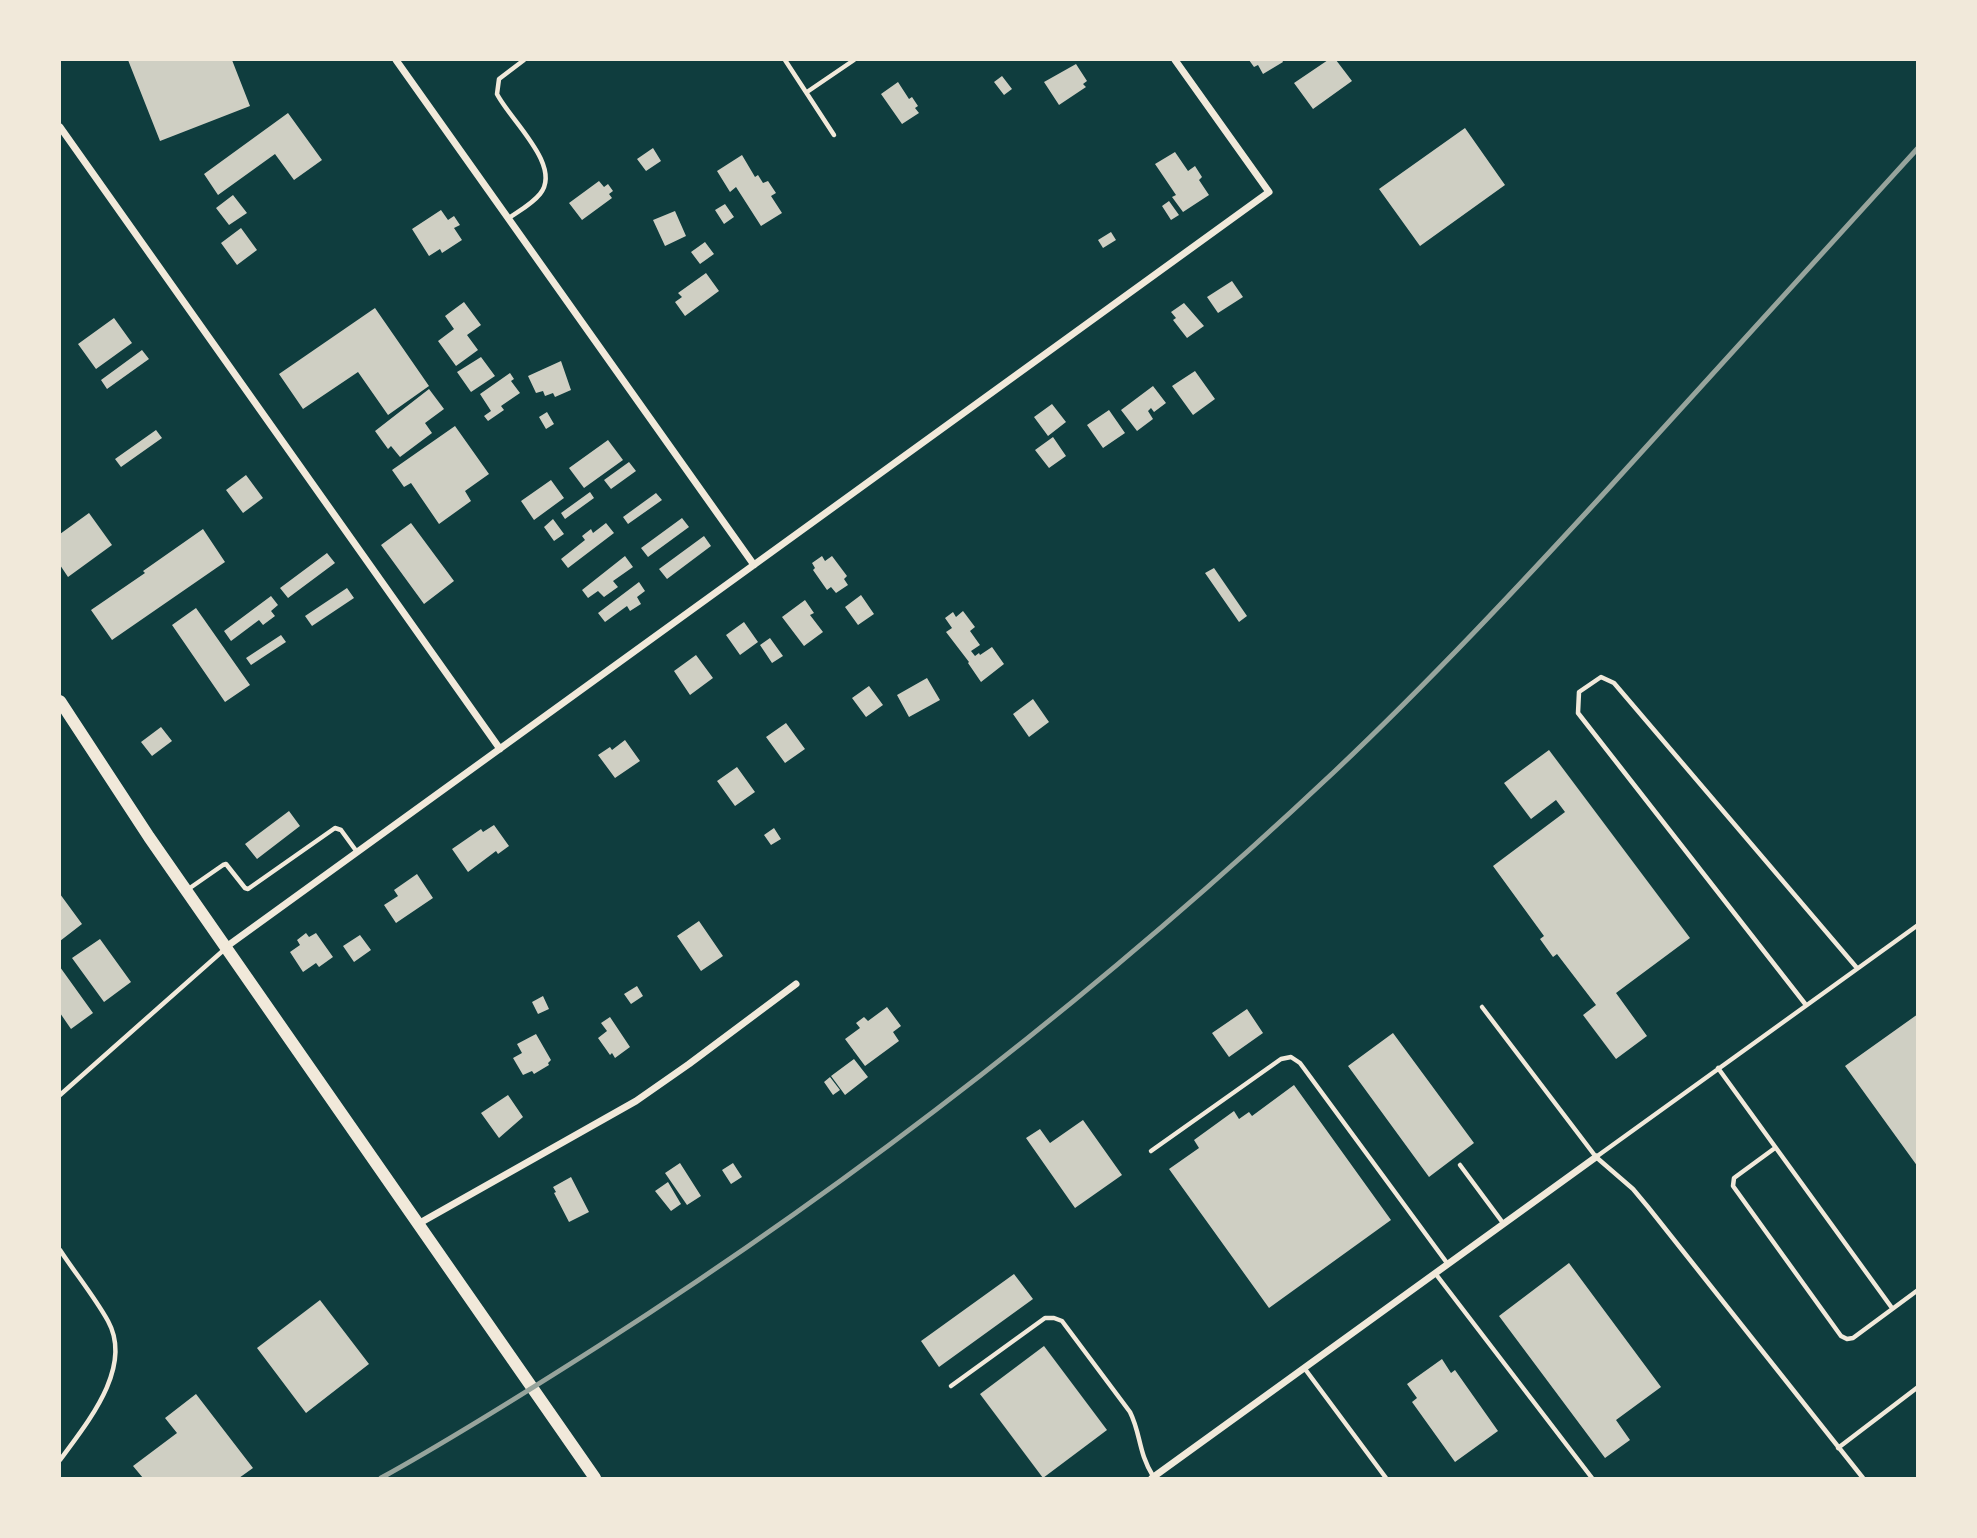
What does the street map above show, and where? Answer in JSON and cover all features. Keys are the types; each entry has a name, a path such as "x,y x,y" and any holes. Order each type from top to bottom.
{"main road":[{"path":"60,701 186,891 595,1479"}],"street":[{"path":"396,60 754,565"},
{"path":"226,947 1269,192 1175,60"},
{"path":"60,127 500,749"},
{"path":"418,1224 636,1101 689,1065 796,984"},
{"path":"1153,1478 1596,1157"}],"lane":[{"path":"509,218 533,201 546,184 545,166 497,94 499,79 524,60"},
{"path":"785,60 834,135"},
{"path":"807,92 854,60"},
{"path":"1806,1005 1578,713 1579,692 1601,677 1614,683 1857,968"},
{"path":"186,891 226,864 244,888 248,889 335,828 341,830 357,852"},
{"path":"1596,1157 1917,925"},
{"path":"60,1095 226,947"},
{"path":"1482,1007 1596,1157 1633,1189 1863,1479"},
{"path":"1151,1151 1281,1059 1290,1057 1300,1063 1447,1263"},
{"path":"1718,1068 1892,1309"},
{"path":"1775,1148 1734,1178 1733,1186 1841,1336 1853,1338 1917,1290"},
{"path":"1460,1166 1503,1223"},
{"path":"60,1250 109,1323 114,1342 114,1364 104,1397 60,1460"},
{"path":"1435,1272 1592,1479"},
{"path":"951,1386 1045,1318 1062,1321 1130,1412 1135,1422 1143,1460 1153,1478"},
{"path":"1304,1368 1386,1479"},
{"path":"1838,1448 1917,1387"}],"building":[{"path":"128,60 232,60 250,106 160,141"},
{"path":"1249,60 1283,62 1263,74 1258,65 1254,67"},
{"path":"1328,60 1336,60 1352,81 1313,109 1294,83"},
{"path":"1076,64 1087,81 1083,84 1086,87 1059,105 1044,82"},
{"path":"1002,76 1012,89 1004,95 994,82"},
{"path":"898,82 909,99 912,97 919,113 902,124 881,94"},
{"path":"288,113 322,160 294,180 275,154 218,195 204,174"},
{"path":"1465,128 1505,185 1420,246 1379,189"},
{"path":"653,148 661,161 646,171 637,159"},
{"path":"1175,152 1188,171 1195,166 1202,177 1199,180 1209,195 1183,212 1172,197 1176,195 1155,164"},
{"path":"742,155 755,177 758,175 763,183 768,181 776,193 771,196 782,213 761,226 736,187 730,192 717,171"},
{"path":"599,181 604,187 608,184 613,191 609,194 612,198 582,220 569,203"},
{"path":"233,195 247,213 229,225 216,208"},
{"path":"1169,201 1179,215 1171,220 1162,206"},
{"path":"725,204 734,217 724,224 715,210"},
{"path":"441,210 448,220 454,216 460,225 454,228 462,240 442,253 440,249 429,256 412,229"},
{"path":"675,211 686,236 665,246 653,220"},
{"path":"241,228 257,250 237,265 221,243"},
{"path":"1111,232 1116,240 1103,248 1098,240"},
{"path":"705,242 714,254 700,264 691,252"},
{"path":"706,273 719,291 685,316 675,302 682,297 678,293"},
{"path":"1232,281 1243,297 1218,313 1207,297"},
{"path":"464,302 481,325 467,335 478,350 456,366 438,341 454,329 445,316"},
{"path":"1184,303 1204,326 1187,338 1173,320 1176,318 1171,312"},
{"path":"375,308 429,386 388,415 358,372 303,409 279,374"},
{"path":"114,318 132,343 96,369 78,344"},
{"path":"142,350 149,359 107,389 101,380"},
{"path":"481,357 495,376 471,392 457,372"},
{"path":"561,361 571,390 555,397 553,393 545,396 543,391 536,393 528,376"},
{"path":"1195,371 1215,399 1193,415 1172,386"},
{"path":"510,373 514,379 511,381 520,393 501,406 504,410 488,421 484,416 491,411 480,394"},
{"path":"1153,386 1166,403 1154,412 1151,408 1148,411 1153,419 1137,431 1121,410"},
{"path":"429,389 444,409 425,423 432,433 400,457 391,446 388,449 375,431"},
{"path":"1052,404 1066,422 1048,436 1034,417"},
{"path":"1109,410 1125,433 1103,448 1087,425"},
{"path":"547,412 554,424 546,429 539,417"},
{"path":"455,426 489,474 465,491 471,501 439,524 411,483 404,487 392,470"},
{"path":"156,430 162,438 121,467 115,459"},
{"path":"1053,437 1066,456 1049,468 1035,450"},
{"path":"608,440 623,460 584,488 569,468"},
{"path":"629,462 636,471 611,489 604,480"},
{"path":"246,475 263,498 243,513 226,490"},
{"path":"551,480 564,498 534,520 521,501"},
{"path":"590,492 594,498 565,519 561,513"},
{"path":"656,493 662,500 628,524 623,517"},
{"path":"89,513 112,545 68,577 60,565 60,534"},
{"path":"682,518 689,527 648,557 641,548"},
{"path":"553,519 564,534 554,541 544,527"},
{"path":"411,523 454,581 424,604 381,545"},
{"path":"606,523 614,533 568,568 561,559 585,540 582,536 591,529 593,533"},
{"path":"203,529 225,562 112,640 91,610"},
{"path":"704,536 711,546 667,579 659,569"},
{"path":"327,553 335,563 288,598 280,588"},
{"path":"625,556 633,567 613,581 618,587 604,597 598,591 588,598 582,590"},
{"path":"822,556 825,561 832,556 847,576 844,579 848,585 836,593 831,587 827,590 813,570 815,568 812,563"},
{"path":"1214,568 1247,616 1239,622 1205,573"},
{"path":"639,582 645,591 637,597 641,604 630,611 627,606 605,622 598,613"},
{"path":"347,588 354,598 312,626 305,616"},
{"path":"861,595 874,614 858,625 845,607"},
{"path":"271,596 278,605 271,611 275,616 263,625 259,620 231,641 224,631"},
{"path":"805,600 814,613 810,615 823,632 804,646 782,617"},
{"path":"196,608 250,685 225,702 172,625"},
{"path":"963,611 975,627 970,631 980,645 971,651 975,656 992,647 1004,664 981,682 946,632 952,628 945,618 953,612 956,617"},
{"path":"744,622 758,642 740,655 726,635"},
{"path":"281,635 286,642 251,665 246,658"},
{"path":"770,638 783,656 772,663 760,645"},
{"path":"696,655 713,678 690,695 674,671"},
{"path":"927,678 940,700 909,717 897,695"},
{"path":"869,686 883,705 866,717 852,698"},
{"path":"1033,699 1049,722 1029,737 1013,714"},
{"path":"786,723 805,749 785,763 766,737"},
{"path":"161,727 172,741 152,756 141,742"},
{"path":"625,740 640,761 615,778 598,755 610,747 612,750"},
{"path":"1549,750 1690,938 1616,993 1647,1036 1616,1059 1583,1015 1596,1005 1557,954 1553,957 1540,939 1544,936 1493,866 1565,812 1556,800 1531,819 1504,783"},
{"path":"737,767 755,792 735,806 717,781"},
{"path":"289,811 300,826 257,859 245,844"},
{"path":"494,825 509,846 498,854 496,851 468,872 452,849 481,829 483,832"},
{"path":"774,828 781,839 771,845 764,835"},
{"path":"417,874 433,898 396,923 384,905 398,896 394,890"},
{"path":"60,894 82,924 60,941"},
{"path":"699,921 723,956 701,971 677,936"},
{"path":"306,933 309,937 316,933 333,957 319,967 316,963 303,972 290,952 300,945 297,940"},
{"path":"360,935 371,950 354,962 343,946"},
{"path":"100,939 131,982 104,1002 72,958"},
{"path":"60,967 93,1013 71,1029 60,1013"},
{"path":"637,986 643,996 631,1004 624,994"},
{"path":"543,996 549,1009 538,1014 532,1002"},
{"path":"887,1007 901,1026 893,1032 899,1041 865,1066 845,1039 860,1028 856,1023 864,1017 868,1021"},
{"path":"1247,1009 1263,1033 1229,1057 1212,1033"},
{"path":"1918,1014 1918,1167 1845,1066"},
{"path":"610,1017 630,1047 615,1058 598,1038 607,1031 601,1023"},
{"path":"1393,1033 1474,1143 1429,1177 1348,1066"},
{"path":"536,1034 551,1060 549,1065 534,1074 532,1071 523,1075 513,1058 522,1053 517,1044"},
{"path":"854,1059 868,1077 845,1095 831,1076"},
{"path":"830,1077 840,1090 833,1095 824,1082"},
{"path":"1294,1085 1391,1220 1269,1308 1169,1169 1199,1148 1194,1140 1234,1111 1239,1119 1249,1112 1252,1116"},
{"path":"508,1095 523,1117 499,1138 481,1113"},
{"path":"1083,1120 1122,1175 1075,1208 1026,1138 1040,1129 1050,1143"},
{"path":"680,1163 701,1196 687,1205 665,1173"},
{"path":"733,1163 742,1177 731,1184 722,1170"},
{"path":"571,1177 589,1212 569,1222 553,1187"},
{"path":"668,1182 681,1204 671,1211 655,1191"},
{"path":"1569,1263 1661,1387 1616,1420 1630,1440 1605,1458 1499,1316"},
{"path":"1014,1274 1033,1299 939,1367 921,1341"},
{"path":"320,1300 369,1364 306,1413 257,1348"},
{"path":"1044,1346 1107,1430 1043,1478 980,1394"},
{"path":"1442,1359 1451,1373 1455,1370 1498,1431 1455,1462 1412,1402 1417,1398 1407,1384"},
{"path":"196,1394 253,1468 239,1478 143,1478 133,1466 177,1433 165,1418"}],"railway":[{"path":"381,1478 600,1345 794,1214 981,1075 1162,927 1335,771 1440,668 1574,526 1918,148"}]}
